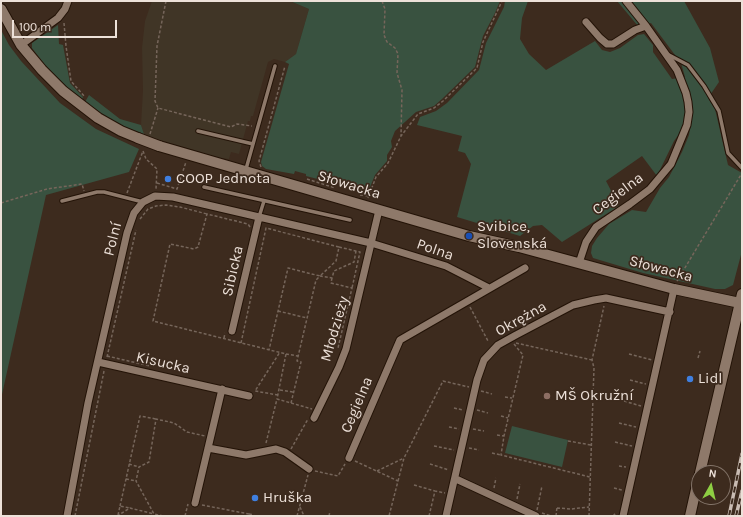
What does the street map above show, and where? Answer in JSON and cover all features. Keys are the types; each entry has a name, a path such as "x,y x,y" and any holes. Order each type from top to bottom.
{"street":[{"path":"21,45 58,18 65,9 68,1"},
{"name":"Cegielna","path":"579,263 586,242 596,227 630,204 650,188 671,164 687,125 689,112 688,102 677,70 666,53 626,1"},
{"name":"Słowacka","path":"1,9 21,45 42,70 63,91 98,118 121,131 138,138 160,146 246,170 367,201 379,210 469,236 519,247 674,289 741,298"},
{"path":"586,22 607,44 613,44 635,30 646,26"},
{"path":"155,196 173,197 371,243"},
{"name":"Polní","path":"67,516 86,410 102,362 130,222 134,213 143,202 155,196"},
{"name":"Młodzieży","path":"312,417 340,367 346,350 379,210"},
{"name":"Sibicka","path":"229,331 259,217"},
{"name":"Polna","path":"371,243 446,266 489,288"},
{"name":"Cegielna","path":"349,458 400,340 406,335 525,268"},
{"path":"620,514 670,312 674,289"},
{"name":"Okrężna","path":"446,516 456,479 458,461 484,360 498,345 573,305 594,300 606,298 670,312"},
{"path":"701,465 741,298"},
{"name":"Kisucka","path":"102,362 249,396"},
{"path":"195,503 222,389"},
{"path":"208,448 246,455 276,449 288,454 310,469"},
{"path":"456,479 514,507 536,514"},
{"path":"690,516 692,505"}],"lane":[{"path":"666,53 688,65 704,86 719,111 728,152 742,168"},
{"path":"246,170 275,66"},
{"path":"198,131 253,144"},
{"path":"204,187 350,220"},
{"path":"62,201 85,194 104,192 143,202"},
{"path":"259,217 264,201"}],"path":[{"path":"150,134 158,108 155,101 157,46 166,1"},
{"path":"382,1 384,9 384,35 387,42 395,48 398,54 397,73 402,90 401,136"},
{"path":"360,195 367,201 376,177 388,163 401,136 418,114 434,108 443,101 477,68 483,42 502,1"},
{"path":"65,9 63,26 71,81 85,96 80,105"},
{"path":"262,168 259,161 285,66"},
{"path":"158,108 231,127 237,124 258,127"},
{"path":"215,135 218,124"},
{"path":"126,197 143,151 146,159 157,169 155,196"},
{"path":"156,183 177,189 185,164"},
{"path":"674,289 676,282 742,173"},
{"path":"304,179 339,189"},
{"path":"1,203 47,189 82,184 85,194"},
{"path":"138,223 148,209 166,205 180,207 248,224 250,227"},
{"path":"207,214 198,247 194,249 170,244 152,321 298,356"},
{"path":"241,342 266,228 360,252 338,348"},
{"path":"75,516 102,362 136,230"},
{"path":"291,403 301,362 297,361 298,356 316,280 336,261 339,247"},
{"path":"352,288 331,283 334,271 354,262 356,251"},
{"path":"269,350 288,268 332,278"},
{"path":"589,516 594,368 592,360 606,298"},
{"path":"467,302 488,341"},
{"path":"278,311 307,318"},
{"path":"224,338 229,331"},
{"path":"502,455 504,436 523,355 513,342 592,360"},
{"path":"698,358 700,351"},
{"path":"278,395 254,391 280,352"},
{"path":"264,451 278,395 286,354"},
{"path":"629,354 653,360 652,366"},
{"path":"630,380 648,384"},
{"path":"390,516 404,458 443,381 478,387 480,391 492,394"},
{"path":"279,390 294,392"},
{"path":"505,397 512,398"},
{"path":"277,399 314,409"},
{"path":"624,401 643,406"},
{"path":"475,410 488,412"},
{"path":"117,515 140,416 174,423 187,432 210,438"},
{"path":"501,416 508,418"},
{"path":"288,454 312,417"},
{"path":"129,464 139,467 149,462 156,420"},
{"path":"620,423 638,427"},
{"path":"471,428 484,431"},
{"path":"497,435 504,436"},
{"path":"568,440 591,445"},
{"path":"615,442 633,446"},
{"path":"434,446 456,451"},
{"path":"467,447 479,450"},
{"path":"492,453 590,477"},
{"path":"297,516 310,469 338,476 349,458 398,481"},
{"path":"377,471 404,458"},
{"path":"430,464 451,471"},
{"path":"619,466 628,468"},
{"path":"139,467 136,481 154,514"},
{"path":"491,496 496,478"},
{"path":"126,479 136,481"},
{"path":"514,507 520,484"},
{"path":"414,486 445,493"},
{"path":"536,514 542,486"},
{"path":"614,488 623,490"},
{"path":"429,516 435,491"},
{"path":"185,516 188,502 254,515"},
{"path":"300,505 304,516"},
{"path":"120,506 163,516"},
{"path":"556,516 557,508 571,509 589,507"},
{"path":"117,515 130,508"},
{"path":"329,516 330,511"},
{"path":"390,513 394,516"},
{"path":"612,516 620,514"}],"shaded area":[{"path":"152,1 290,1 309,9 296,54 285,62 274,59 268,62 253,116 251,116 250,121 248,121 239,154 231,152 229,159 220,158 144,134 141,125 143,90 142,48 145,21"}],"green space":[{"path":"290,1 500,1 483,36 475,67 434,106 416,112 395,131 391,141 392,147 387,155 387,161 375,175 368,192 306,176 306,174 295,171 294,174 266,169 262,166 261,162 289,64 285,62 296,54 309,9"},
{"path":"505,1 528,1 522,18 520,39 529,54 546,70 595,41 602,50 610,52 620,48 638,35 644,34 653,45 653,52 672,79 685,77 681,63 651,23 638,26 617,1 684,1 710,48 719,82 708,98 715,109 728,165 742,173 742,251 733,285 725,289 715,289 643,273 593,258 591,253 592,246 609,224 632,210 646,212 660,188 669,177 682,152 689,135 692,116 674,141 657,176 642,156 606,181 619,206 562,242 542,225 533,226 520,236 457,217 471,164 465,153 458,151 462,136 417,125 420,117 436,111 447,103 479,70 486,43 504,7"},
{"path":"58,25 59,44 63,45 70,83 83,97 82,100 46,66 32,48 32,43"},
{"path":"1,30 9,45 21,61 60,103 96,129 139,149 129,172 46,195 1,399"},
{"path":"89,95 120,119 141,125 144,134 113,121 85,102"},
{"path":"512,426 568,440 562,467 505,453"}],"railway":[{"path":"729,516 742,454"},
{"path":"736,516 742,491"}],"place":[{"name":"COOP Jednota","path":"168,179"},
{"name":"Svibice, Slovenská","path":"469,236"},
{"name":"Lidl","path":"690,379"},
{"name":"MŠ Okružní","path":"547,396"},
{"name":"Hruška","path":"255,498"}]}
